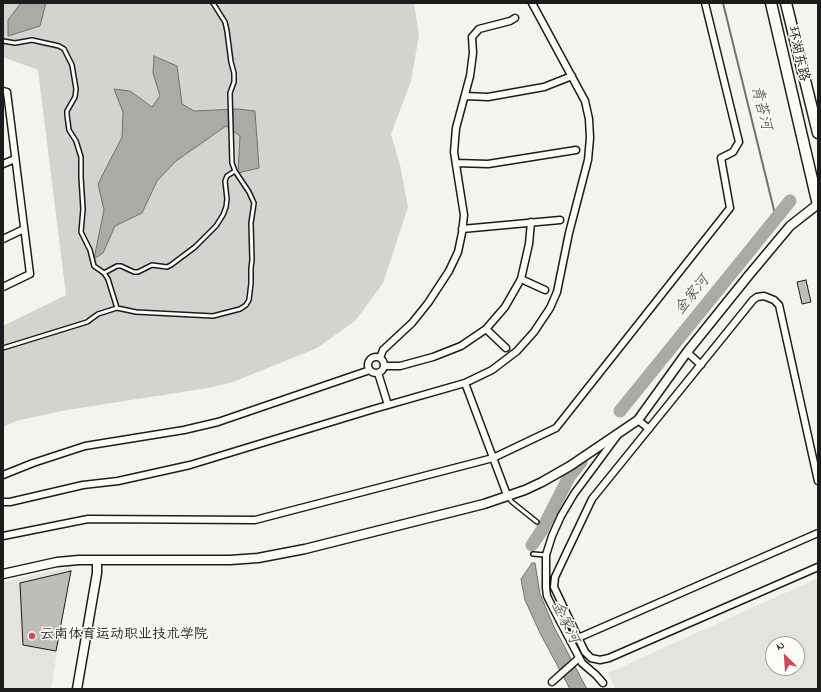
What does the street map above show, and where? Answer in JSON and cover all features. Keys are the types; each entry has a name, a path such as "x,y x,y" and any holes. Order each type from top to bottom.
{"main road":[{"name":"环湖东路","path":"771,3 818,204"},
{"name":"环湖东路","path":"786,3 818,133"}],"street":[{"path":"3,502 10,502 83,485 118,481 190,465 465,383 492,370 517,351 534,332 550,308 557,292 569,233 588,160 590,138 589,119 585,101 532,3"},
{"path":"3,536 88,519 255,520 493,458 556,428 730,208 720,158 733,152 739,142 705,3"},
{"path":"380,358 383,350 412,323 428,303 449,271 458,252 464,215 454,152 456,128 470,76 473,53 472,37 479,30 510,22 515,18"},
{"path":"465,96 488,97 544,87 572,76"},
{"path":"3,91 7,92 30,274 3,287"},
{"path":"456,163 488,164 576,150"},
{"path":"3,164 15,159"},
{"path":"3,574 57,562 97,560 230,560 258,558 305,549 484,504 525,490 542,482 638,420 687,352 790,226 818,204"},
{"path":"462,229 560,220"},
{"path":"384,366 400,366 433,357 461,346 486,329 505,307 521,279 529,244 531,222"},
{"path":"3,239 24,229"},
{"path":"521,279 545,290"},
{"path":"818,481 779,305 774,300 764,296 757,297 753,300 592,499 555,577 554,587 585,652 591,658 600,660 609,658 818,567"},
{"path":"486,329 506,348"},
{"path":"687,352 701,365"},
{"path":"370,370 368,364 371,359 374,357 380,358 383,361 384,366 382,371 378,373"},
{"path":"3,475 33,463 85,446 184,430 218,422 370,370 378,373"},
{"path":"378,373 388,405"},
{"path":"465,383 507,495"},
{"path":"638,420 649,429"},
{"path":"602,683 596,675 576,660 548,596 546,555 552,536 561,516 574,494 619,433"},
{"path":"578,638 818,533"},
{"path":"77,689 97,573 97,560"},
{"path":"552,682 576,660"}],"lane":[{"path":"3,348 87,322 98,314 117,308 136,312 213,316 240,309 246,305 249,300 251,283 251,223 254,203 249,192 235,171 232,163 230,96 234,82 234,73 227,31 224,22 213,3"},
{"path":"3,41 15,43 32,40 59,46 64,49 72,65 76,93 67,115 69,130 76,141 81,157 83,209 81,232 90,250 94,266 104,273 108,279 117,308"},
{"path":"104,273 117,266 121,266 134,272 138,272 152,265 168,267 195,247 216,226 223,215 226,207 225,181 227,176 235,171"},
{"path":"507,495 512,502 537,522"},
{"path":"533,554 546,555"}],"shaded area":[{"path":"3,3 414,3 419,35 411,81 391,134 400,165 408,207 383,283 355,321 317,348 233,382 208,388 67,410 16,421 3,427 3,326 66,295 38,70 3,57"},
{"path":"21,3 46,3 40,26 8,36 8,20"},
{"path":"154,56 177,66 182,104 194,111 238,109 255,111 259,168 238,173 240,136 226,126 176,161 157,181 142,213 115,226 103,253 94,259 104,210 98,184 122,137 123,112 114,89 130,91 152,107 160,96 153,73"},
{"path":"532,563 535,563 540,594 554,627 587,689 570,689 540,633 525,600 521,579"},
{"name":"云南体育运动职业技术学院","path":"71,567 51,689 3,689 3,582"},
{"path":"818,578 818,689 616,689 608,673"}],"building":[{"path":"806,280 811,302 802,304 797,282"},
{"path":"71,571 56,651 23,645 20,583"}],"waterway":[{"name":"青苔河","path":"723,3 776,218"},
{"name":"金家河","path":"620,411 790,201"},
{"name":"金家河","path":"532,545 542,530 569,477 581,462"}],"place":[{"name":"云南体育运动职业技术学院","path":"32,636"}]}
